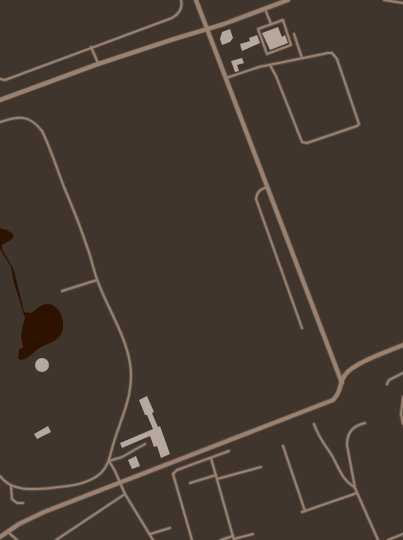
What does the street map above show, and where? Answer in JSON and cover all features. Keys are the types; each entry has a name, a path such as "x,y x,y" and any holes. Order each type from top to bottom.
{"street":[{"path":"196,0 342,383"},
{"path":"0,100 98,64 207,29 288,0"},
{"path":"0,536 44,512 333,400 338,395 346,373 372,358 403,345"}],"lane":[{"path":"0,79 5,80 176,16 181,8 181,0"},
{"path":"384,0 403,3"},
{"path":"265,9 271,24"},
{"path":"283,20 292,44 268,54 265,52 258,29 271,24 283,20"},
{"path":"294,34 302,58"},
{"path":"91,47 98,64"},
{"path":"226,78 270,65 332,53 336,56 359,120 358,125 308,143 302,142 276,76 270,65"},
{"path":"0,122 21,117 30,119 37,124 42,131 86,244 97,280 120,330 130,363 131,381 128,399 106,468 94,479 78,484 60,487 27,489 11,486 4,482 0,476"},
{"path":"267,187 258,192 256,199 302,328"},
{"path":"62,291 97,280"},
{"path":"387,384 388,380 403,373"},
{"path":"402,397 401,414 403,424"},
{"path":"365,423 353,428 349,432 347,438 348,451 355,488 378,540"},
{"path":"314,424 319,437 330,453 341,476 355,488"},
{"path":"109,460 122,457 144,444"},
{"path":"283,446 304,512 357,493"},
{"path":"192,540 173,474 177,470 229,451"},
{"path":"211,458 234,540 253,534"},
{"path":"109,460 125,494 153,540"},
{"path":"217,479 261,467"},
{"path":"190,483 216,475"},
{"path":"11,486 12,499 17,503 23,504"},
{"path":"56,540 125,494"},
{"path":"150,534 170,528"},
{"path":"7,531 17,540"},
{"path":"388,540 403,534"},
{"path":"221,540 233,536"}],"shaded area":[{"path":"0,228 10,232 14,236 2,245 2,249 14,270 24,312 31,313 43,305 52,305 60,312 63,322 62,332 58,338 38,349 28,357 20,360 18,358 19,350 23,347 21,337 25,318 14,283 11,267 0,249"}],"building":[{"path":"278,27 282,37 285,35 288,43 270,50 262,33"},
{"path":"230,29 233,38 230,42 222,45 220,39 222,32"},
{"path":"257,35 260,43 242,51 240,44 250,41 249,38"},
{"path":"242,58 244,63 237,65 239,71 235,72 231,61"},
{"path":"42,358 47,360 49,365 47,370 42,372 37,370 35,365 37,360"},
{"path":"147,396 154,412 152,413 158,427 160,426 170,454 161,458 157,446 154,447 150,436 122,448 120,443 153,429 139,400"},
{"path":"48,426 51,432 37,439 34,434"},
{"path":"136,456 140,466 132,469 128,460"}]}
